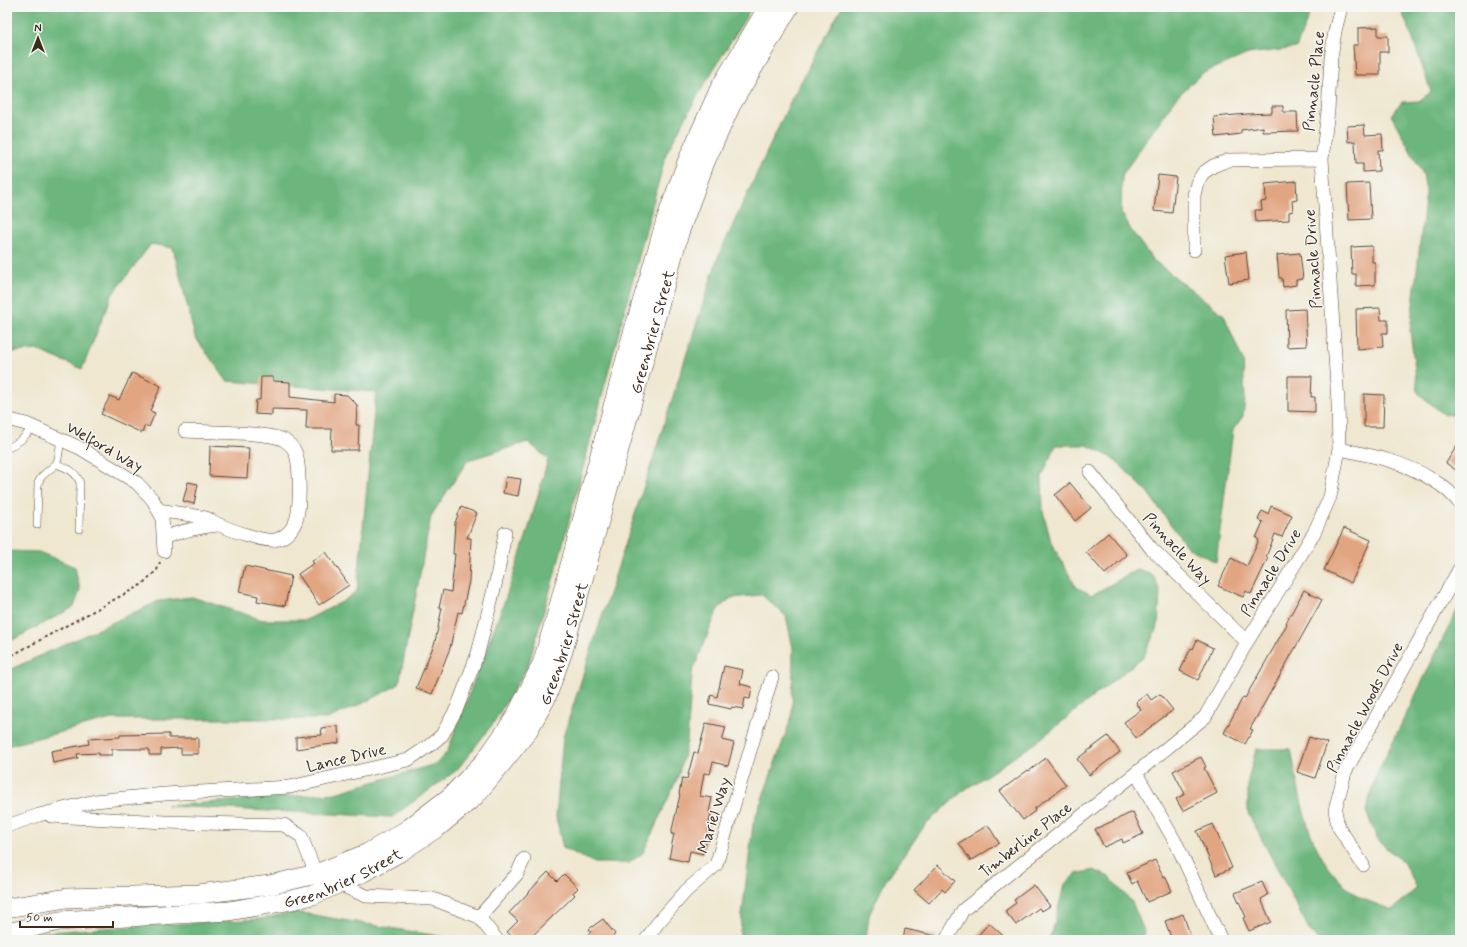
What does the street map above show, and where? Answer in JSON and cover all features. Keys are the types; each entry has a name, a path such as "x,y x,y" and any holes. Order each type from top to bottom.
{"main road":[{"name":"Greenbrier Street","path":"7,934 59,921 229,910 287,901 313,895 362,873 438,828 469,800 503,762 527,732 546,698 563,651 671,233 687,162 720,88 768,7"},
{"name":"Greenbrier Street","path":"7,908 67,898 199,894 270,885 316,874 368,853 407,830 450,797 485,761 515,718 542,664 671,233 706,162 731,105 789,7"}],"street":[{"name":"Pinnacle Place","path":"1322,159 1328,111 1331,58 1335,30 1341,7"},
{"path":"1194,250 1194,195 1196,183 1203,173 1213,166 1229,160 1322,159"},
{"name":"Pinnacle Drive","path":"1136,774 1205,717 1247,642 1314,533 1330,497 1339,449 1338,402 1322,159"},
{"name":"Welford Way","path":"7,419 34,427 80,448 138,483 152,500 162,517 164,545"},
{"path":"158,510 207,518 220,525 262,539 274,540 283,537 290,532 299,514 299,469 296,453 290,444 282,439 259,435 185,430"},
{"path":"1339,449 1389,459 1417,470 1442,485 1456,498 1460,504"},
{"name":"Pinnacle Way","path":"1090,472 1151,548 1247,642"},
{"path":"164,545 183,530 202,526 220,525"},
{"name":"Lance Drive","path":"7,826 39,815 95,801 165,794 290,788 408,760 442,735 457,708 478,653 497,577 505,533"},
{"name":"Pinnacle Woods Drive","path":"1363,865 1338,826 1336,810 1345,772 1460,568"},
{"name":"Mariel Way","path":"646,940 657,924 686,891 716,865 772,677"},
{"path":"1136,774 1177,845 1221,940"},
{"name":"Timberline Place","path":"946,940 964,910 1136,774"},
{"name":"Lance Drive","path":"39,815 106,820 284,825 301,836 316,874"},
{"path":"479,916 517,874 524,859"},
{"path":"316,874 366,896 433,899 479,916 496,940"}],"lane":[{"path":"7,449 21,440 34,427"},
{"path":"37,525 38,483 42,476 56,464 61,439"},
{"path":"56,464 73,471 78,477 80,483 79,529"}],"path":[{"path":"7,658 141,585 157,570 164,545"}],"green space":[{"path":"7,7 752,7 698,95 666,154 557,566 528,666 492,725 457,770 392,817 166,806 335,793 436,764 447,752 505,600 528,531 548,459 528,442 468,460 431,516 399,684 370,700 327,719 111,719 7,746 7,671 159,601 192,597 263,620 306,620 342,602 357,591 376,392 227,381 195,337 173,248 151,244 112,295 82,369 37,350 7,353"},
{"path":"842,7 1310,7 1309,15 1296,48 1248,54 1201,74 1175,99 1122,175 1121,212 1131,230 1152,259 1224,315 1243,361 1245,398 1243,416 1233,430 1216,562 1187,547 1148,493 1114,459 1087,445 1056,445 1042,476 1043,511 1051,542 1076,587 1092,595 1138,569 1154,576 1160,592 1158,625 1144,656 1034,744 963,791 926,824 886,880 869,915 866,940 739,940 753,824 792,716 793,648 786,616 762,595 731,598 718,609 692,673 687,742 678,777 643,853 629,863 595,863 563,848 556,817 563,737 718,257 792,98"},
{"path":"1399,7 1460,7 1460,416 1443,414 1418,393 1410,331 1426,191 1423,174 1391,115 1402,102 1419,101 1431,92 1408,25"},
{"path":"7,551 39,552 75,567 80,590 74,607 7,643"},
{"path":"1460,604 1460,940 1318,940 1310,931 1248,813 1248,780 1256,749 1291,749 1304,811 1317,849 1341,882 1358,896 1392,910 1417,888 1403,862 1378,841 1366,811 1375,778"},
{"path":"1094,870 1109,877 1132,902 1145,933 1142,940 1048,940 1052,933 1064,885 1076,874"},
{"path":"295,912 450,938 452,940 7,940 25,933 260,919"}],"building":[{"path":"1378,27 1378,36 1388,36 1388,52 1380,52 1380,75 1355,75 1353,45 1358,45 1358,28"},
{"path":"1272,106 1283,106 1283,112 1297,112 1298,131 1263,132 1263,127 1241,130 1241,134 1216,137 1214,117 1272,113"},
{"path":"1364,125 1365,135 1382,134 1383,150 1378,150 1379,171 1363,172 1363,164 1356,164 1355,141 1348,142 1347,126"},
{"path":"1158,175 1176,177 1172,213 1154,211"},
{"path":"1296,181 1297,200 1292,201 1293,211 1289,212 1289,220 1256,222 1255,210 1262,210 1261,202 1266,201 1265,184"},
{"path":"1369,183 1371,219 1349,220 1347,184"},
{"path":"1372,246 1372,262 1375,262 1375,285 1356,286 1356,274 1352,274 1351,247"},
{"path":"1246,252 1249,280 1229,283 1225,255"},
{"path":"1300,253 1303,279 1296,280 1296,285 1283,287 1282,278 1279,278 1277,255"},
{"path":"1380,308 1381,320 1388,320 1388,333 1382,333 1383,347 1357,349 1356,309"},
{"path":"1305,309 1307,346 1287,347 1286,310"},
{"path":"132,373 161,386 150,411 155,413 149,427 145,425 142,433 101,414 110,396 119,400"},
{"path":"1288,376 1312,376 1311,397 1315,397 1315,412 1288,411"},
{"path":"261,377 273,377 273,381 290,382 290,397 334,402 334,394 347,395 357,405 356,425 359,425 358,450 331,450 332,429 306,429 307,410 272,409 272,415 255,414 256,400 260,400"},
{"path":"1364,394 1384,395 1383,427 1364,427"},
{"path":"1460,441 1460,473 1446,463"},
{"path":"210,446 249,448 247,478 209,476"},
{"path":"506,477 521,479 518,496 503,493"},
{"path":"188,482 198,484 194,504 183,501"},
{"path":"1070,483 1091,508 1075,521 1055,495"},
{"path":"1271,506 1292,515 1282,537 1275,534 1266,557 1268,558 1251,594 1246,591 1243,597 1218,586 1231,558 1247,566 1259,540 1256,538 1263,522 1258,520 1262,511 1268,514"},
{"path":"461,507 477,513 467,538 471,538 469,581 462,613 458,612 450,648 432,694 416,688 435,642 442,608 439,608 443,590 451,592 455,554 453,554 455,523"},
{"path":"1344,528 1371,540 1351,583 1324,570"},
{"path":"1108,533 1127,555 1105,574 1086,552"},
{"path":"326,552 349,585 319,605 298,574 314,563 312,561"},
{"path":"245,566 291,576 285,606 257,601 258,596 239,592"},
{"path":"1304,590 1322,600 1250,729 1253,730 1245,744 1224,733 1243,697 1245,698 1281,635"},
{"path":"1197,640 1213,648 1198,680 1180,671 1191,648 1193,649"},
{"path":"724,666 743,670 740,684 752,687 750,699 745,698 743,709 732,707 731,709 709,704 711,695 717,697"},
{"path":"1147,694 1151,700 1160,694 1173,710 1136,738 1124,722 1141,710 1136,702"},
{"path":"706,723 726,727 722,740 734,743 728,766 713,762 710,774 704,773 700,796 712,798 706,842 703,854 690,851 688,862 669,858 674,834 671,834 680,795 682,778 687,779 694,752 698,753"},
{"path":"338,726 339,743 296,749 296,737 322,735 321,728"},
{"path":"169,734 169,738 198,738 198,754 181,754 181,748 161,749 161,755 149,755 149,749 112,749 112,755 99,755 99,753 77,754 78,758 53,763 51,751 89,744 88,739 120,737 120,735"},
{"path":"1108,736 1120,752 1089,775 1077,759"},
{"path":"1309,737 1327,743 1315,778 1297,772"},
{"path":"1201,757 1206,767 1204,768 1217,793 1183,811 1176,799 1185,794 1173,771"},
{"path":"1046,758 1066,785 1034,809 1035,811 1023,820 1000,791"},
{"path":"1133,812 1143,834 1123,843 1122,839 1104,847 1095,829"},
{"path":"1213,824 1232,868 1216,875 1197,831"},
{"path":"988,825 999,843 971,861 959,843"},
{"path":"1155,860 1172,891 1147,902 1137,881 1132,884 1127,873"},
{"path":"938,865 955,881 945,892 942,889 929,903 914,890"},
{"path":"548,872 557,881 564,874 578,888 573,893 575,895 528,940 516,940 507,932 518,921 509,913"},
{"path":"1262,882 1268,895 1261,899 1271,922 1249,931 1243,918 1246,917 1235,893"},
{"path":"1034,885 1050,906 1042,911 1039,908 1016,925 1005,911 1016,903 1014,900"},
{"path":"1183,914 1192,940 1172,940 1165,921"},
{"path":"603,919 615,934 610,940 581,940 591,932 589,929"},
{"path":"989,923 1008,940 974,940"},
{"path":"905,929 936,936 936,940 903,940"}]}
